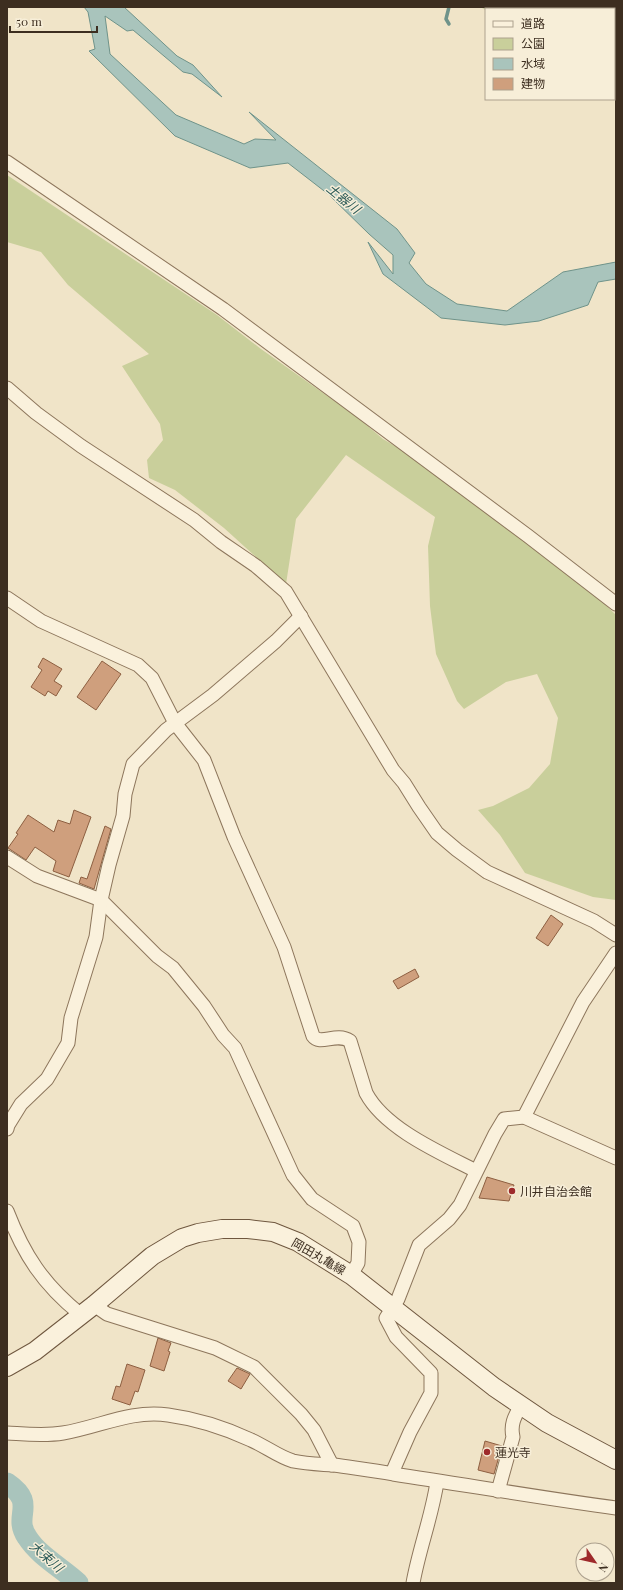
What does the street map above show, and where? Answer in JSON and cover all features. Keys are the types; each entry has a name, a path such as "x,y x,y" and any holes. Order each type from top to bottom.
{"main road":[{"name":"岡田丸亀線","path":"7,1367 35,1351 152,1256 182,1238 198,1233 222,1229 248,1229 273,1232 298,1242 351,1275 494,1387 547,1423 616,1460"}],"street":[{"path":"7,162 223,309 528,536 616,604"},
{"path":"7,388 36,413 81,446 194,520 221,542 256,566 286,592 393,770 404,783 437,833 487,872 594,921 616,935"},
{"path":"7,598 41,621 138,665 152,678 175,723 204,760 234,837 284,946 315,1040 320,1041 332,1037 344,1037 350,1041 366,1093 370,1101 406,1133 476,1171"},
{"path":"7,1130 8,1125 21,1104 47,1079 68,1043 71,1018 96,937 101,900 123,816 125,794 134,764 166,730 213,695 276,641 301,616"},
{"path":"7,857 38,876 101,900 157,956 173,968 204,1006 223,1035 235,1048 293,1175 312,1199 353,1226 359,1242 358,1263 351,1275"},
{"path":"524,1117 583,1002 616,953"},
{"path":"392,1473 410,1432 430,1393 431,1373 396,1337 386,1318 398,1299 419,1246 449,1218 460,1205 470,1187 476,1171 504,1119 524,1117 616,1158"},
{"path":"7,1211 16,1236 36,1270 55,1293 87,1309 215,1348 254,1366 301,1414 314,1430 332,1465"},
{"path":"498,1491 513,1436 511,1428 514,1418 521,1405"},
{"path":"7,1433 42,1435 62,1433 120,1418 141,1415 166,1415 214,1424 252,1440 291,1460 313,1465 332,1465 392,1473 437,1482 616,1508"},
{"path":"413,1583 434,1502 437,1482"}],"green space":[{"path":"480,7 616,7 616,60 615,8 485,8 485,10"},
{"path":"7,175 217,315 261,349 357,417 383,439 417,459 577,577 616,615 616,900 593,897 525,873 500,835 478,810 493,806 529,788 550,764 558,718 537,674 506,682 464,709 457,701 436,654 430,606 428,546 435,517 346,455 296,519 286,584 224,528 175,490 149,478 147,460 163,440 160,424 122,366 149,354 68,285 41,252 7,242"}],"water":[{"name":"土器川","path":"84,7 124,7 177,56 193,65 222,97 192,74 183,72 133,30 127,31 105,16 110,54 176,115 244,144 255,139 276,140 249,112 397,229 415,253 409,263 426,284 457,304 507,311 563,272 616,262 616,279 598,282 588,305 539,321 505,325 441,318 383,274 368,242 393,274 393,255 328,194 288,163 250,168 175,136 89,51 95,49 88,12"},
{"path":"7,1476 24,1488 28,1496 30,1508 20,1507 19,1498 7,1489"}],"building":[{"path":"43,658 62,669 54,681 62,686 56,696 48,691 45,696 31,687 42,670 38,667"},
{"path":"102,661 121,674 96,710 77,697"},
{"path":"74,810 91,817 69,877 53,871 56,861 35,847 26,860 8,848 18,834 16,833 28,815 54,832 58,820 70,824"},
{"path":"105,826 111,829 94,889 79,883 81,877 87,879"},
{"path":"551,915 563,924 548,946 536,938"},
{"path":"415,969 419,977 398,989 393,981"},
{"path":"487,1177 514,1185 509,1201 479,1198"},
{"path":"158,1338 171,1343 168,1351 170,1352 164,1371 150,1366"},
{"path":"127,1364 145,1370 138,1392 135,1391 130,1405 112,1399 116,1386 120,1387"},
{"path":"237,1368 250,1374 241,1389 228,1381"},
{"path":"485,1441 502,1446 494,1474 478,1470"}],"waterway":[{"path":"449,7 446,19 449,24"},
{"name":"大束川","path":"7,1483 16,1490 21,1497 23,1504 23,1529 27,1537 44,1556 78,1583"}],"place":[{"name":"川井自治会館","path":"512,1191"},
{"name":"蓮光寺","path":"487,1452"}]}
